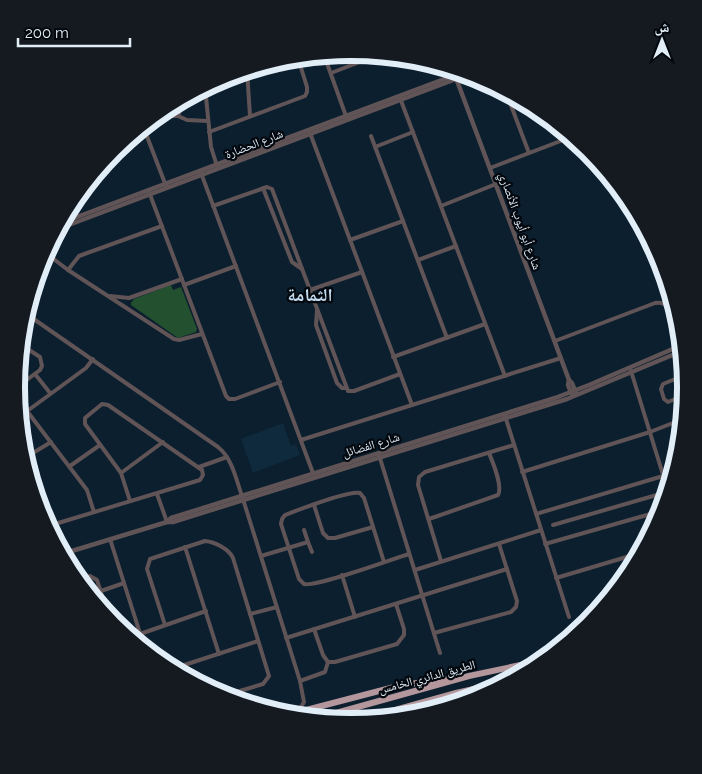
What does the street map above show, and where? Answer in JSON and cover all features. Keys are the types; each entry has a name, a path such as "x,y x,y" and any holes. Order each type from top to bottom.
{"highway":[{"name":"الطريق الدائري الخامس","path":"338,712 469,676 521,665"},
{"path":"307,710 402,685 469,676"},
{"name":"الطريق الدائري الخامس","path":"396,710 468,691"},
{"path":"404,709 413,705"}],"street":[{"path":"331,73 361,61"},
{"path":"327,62 347,118"},
{"path":"209,132 305,96 307,88 300,65"},
{"name":"شارع الحضارة","path":"72,219 400,98 450,76"},
{"path":"247,78 250,116"},
{"name":"شارع أبو أيوب الأنصاري","path":"457,78 574,394"},
{"path":"206,96 211,147 217,166"},
{"path":"400,98 505,376"},
{"path":"510,103 529,153"},
{"path":"178,116 180,110"},
{"path":"170,116 178,116 187,120 208,121"},
{"path":"309,132 412,405"},
{"path":"375,147 414,132"},
{"path":"146,134 166,186"},
{"path":"372,136 447,338"},
{"path":"490,168 563,140"},
{"path":"201,173 313,473 312,476 297,483"},
{"path":"441,206 496,184"},
{"path":"213,206 263,188 272,189 318,308 346,388"},
{"path":"263,188 292,262 302,269"},
{"path":"149,192 226,396 229,399 235,399 280,382"},
{"name":"شارع الحضارة","path":"69,225 149,192"},
{"path":"350,240 403,221"},
{"path":"68,270 79,256 162,226"},
{"path":"418,260 456,246"},
{"path":"52,258 174,339 179,340 202,334"},
{"path":"184,285 236,266"},
{"path":"310,290 362,272"},
{"path":"108,296 129,298 182,279"},
{"path":"554,341 657,302 663,303 667,307"},
{"path":"318,308 316,325 337,383 342,388 354,391 400,374"},
{"path":"32,318 218,447 226,458 242,497 300,681 304,702 300,709"},
{"path":"393,357 485,324"},
{"path":"25,381 42,368 42,359 28,349"},
{"name":"شارع الفضائل","path":"242,497 313,473 379,455 520,409 574,394 675,352"},
{"path":"300,440 561,358"},
{"path":"93,359 86,368 27,412 87,490 94,512"},
{"path":"630,370 664,479"},
{"path":"35,374 50,393"},
{"path":"676,398 667,401 664,399 661,389 663,384 677,378"},
{"path":"167,522 171,518 297,483 379,455 505,418 574,394"},
{"path":"55,524 157,494 202,478 203,472 199,467 105,404 102,404 84,421 121,472 130,501"},
{"path":"505,418 507,415 520,409"},
{"path":"505,418 569,617"},
{"path":"522,472 650,432 675,422"},
{"path":"32,455 51,442"},
{"path":"121,472 163,442"},
{"path":"70,466 100,445"},
{"path":"441,562 418,484 419,477 421,474 514,445"},
{"path":"429,519 500,493 500,486 489,453"},
{"path":"379,455 440,653"},
{"path":"199,467 226,458"},
{"path":"536,514 663,476"},
{"path":"384,562 364,498 360,493 353,493 314,505 282,517 281,524 288,548 299,578 304,584 313,585 409,554"},
{"path":"157,494 167,522"},
{"path":"552,525 659,494"},
{"path":"70,552 167,522 173,522 217,508 242,497"},
{"path":"314,505 323,533 328,538 335,538 373,527"},
{"path":"545,544 651,514"},
{"path":"304,530 312,552"},
{"path":"415,570 541,530"},
{"path":"110,539 140,634 206,611"},
{"path":"165,625 148,569 148,561 153,557 205,541 211,542 230,553 269,673 268,679 263,684 236,692"},
{"path":"261,556 308,542"},
{"path":"434,634 514,610 517,601 499,544"},
{"path":"185,547 218,654"},
{"path":"556,578 630,555"},
{"path":"286,638 507,569"},
{"path":"342,575 356,617"},
{"path":"86,577 94,577 97,580 102,597"},
{"path":"101,591 124,584"},
{"path":"314,629 322,655 328,662 335,662 397,644 404,636 404,630 396,604"},
{"path":"250,614 276,607"},
{"path":"182,666 258,641"},
{"path":"300,681 325,672 328,662"}],"shaded area":[{"path":"283,423 291,446 296,444 300,455 253,473 241,439"}],"green space":[{"path":"171,285 173,290 181,287 197,329 196,332 178,338 131,305 134,299"}],"district":[{"name":"الثمامة","path":"310,295"}]}
